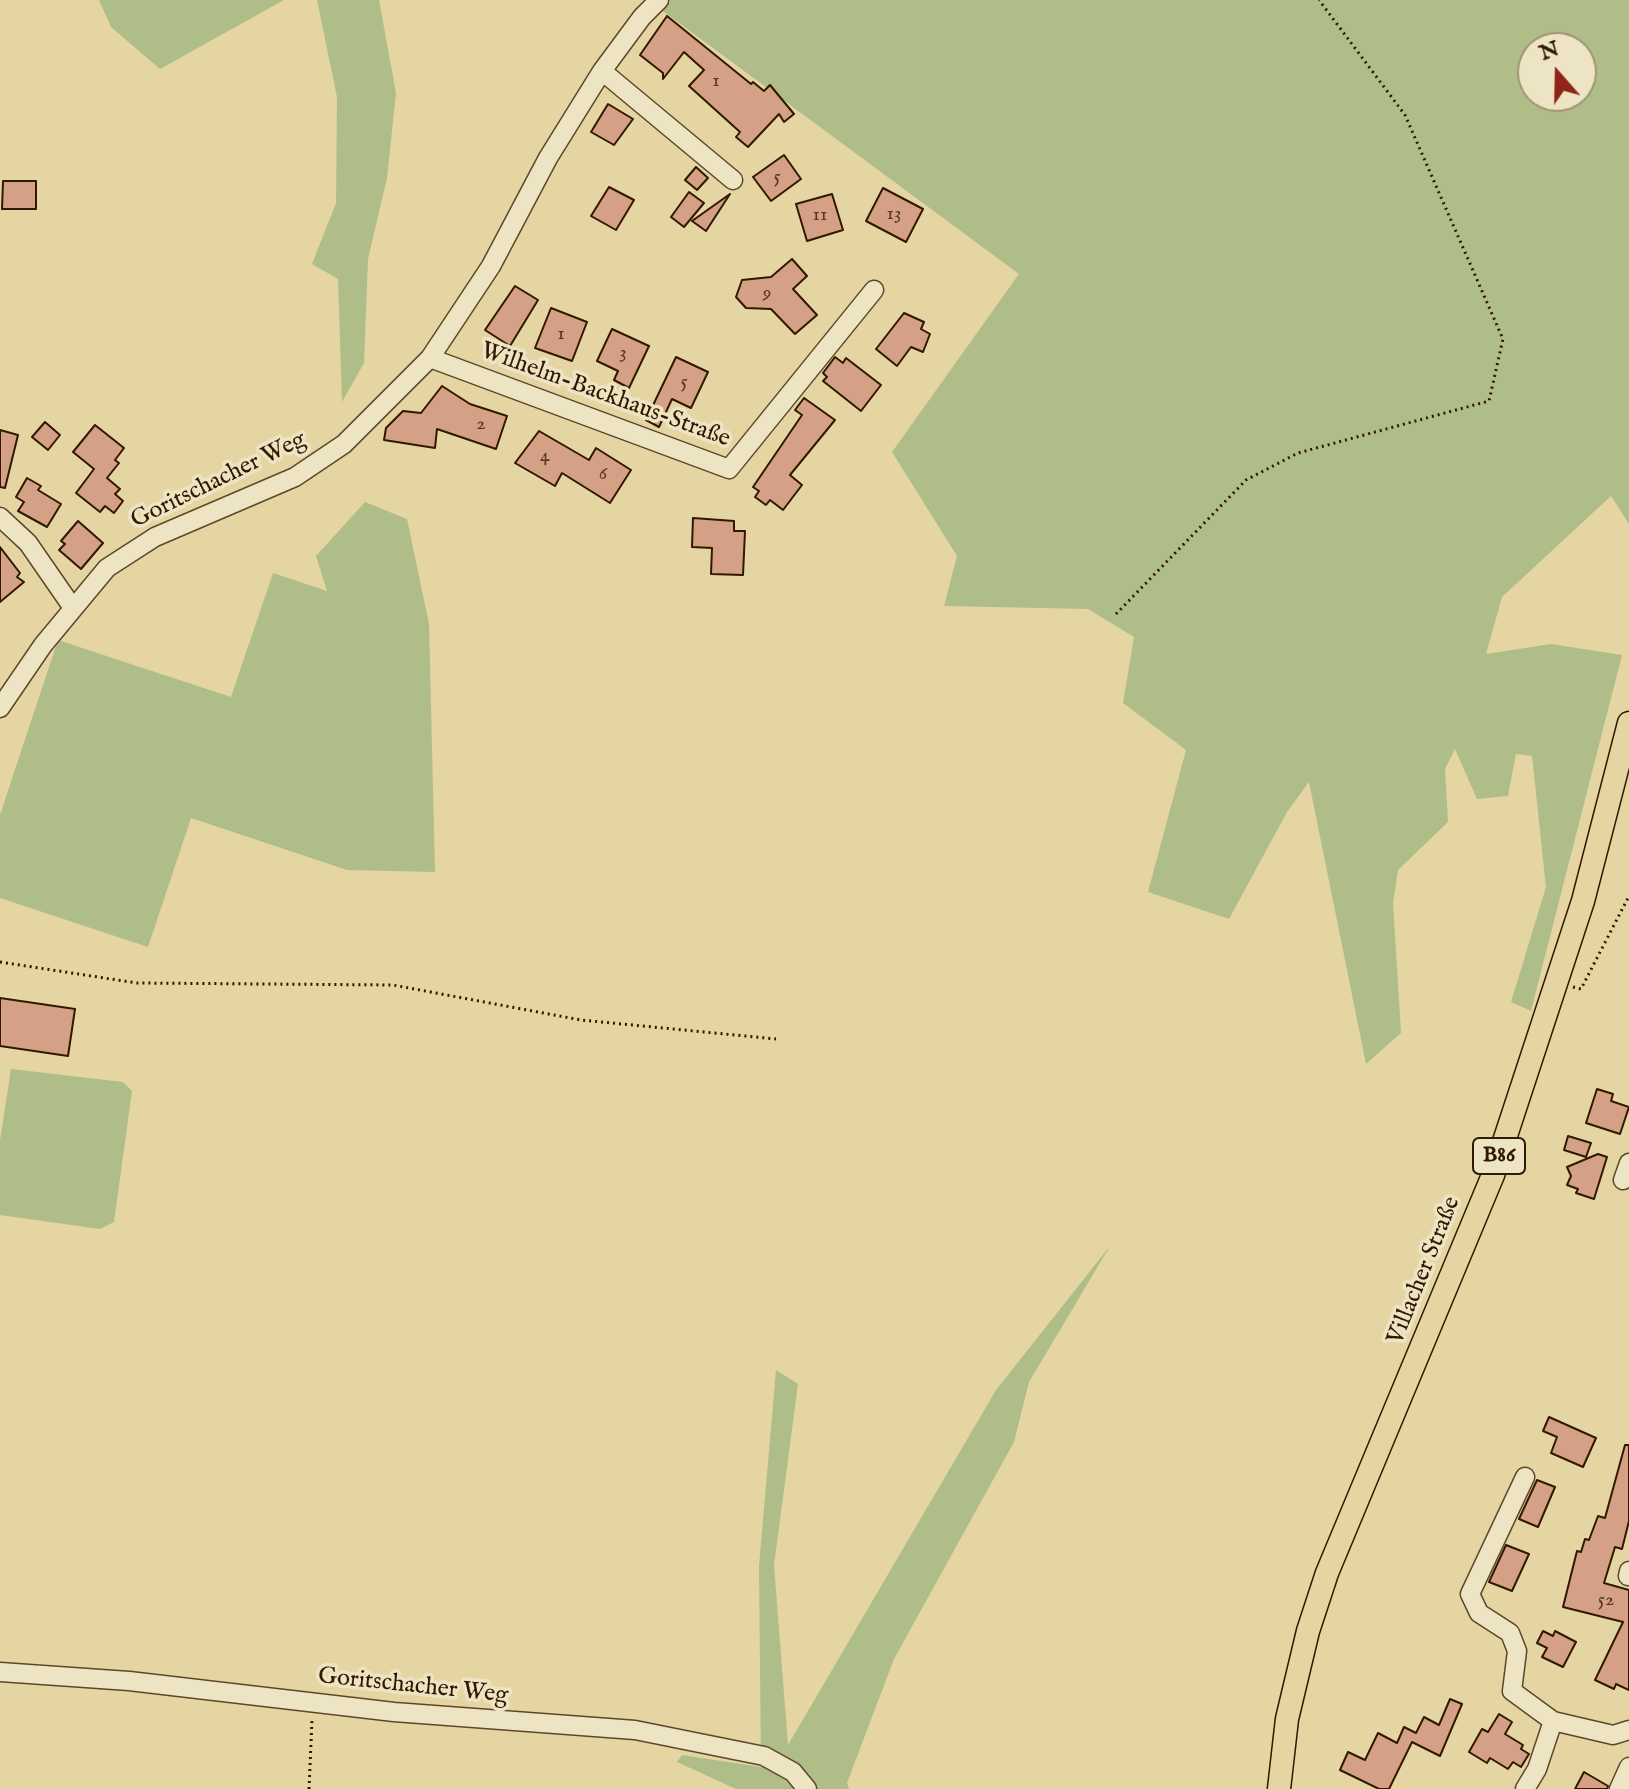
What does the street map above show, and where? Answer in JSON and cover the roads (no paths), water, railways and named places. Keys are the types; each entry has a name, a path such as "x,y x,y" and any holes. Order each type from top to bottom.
{"main road":[{"name":"Villacher Straße","path":"1279,1789 1295,1676 1327,1573 1493,1175 1583,901 1629,723"}],"street":[{"name":"Goritschacher Weg","path":"2,704 73,608 107,568 155,537 295,477 344,444 430,358 491,266 548,158 602,71 642,17 659,0"},
{"path":"602,71 733,180"},
{"name":"Wilhelm-Backhaus-Straße","path":"430,358 729,469 874,290"},
{"path":"0,517 28,543 73,608"},
{"path":"1525,1477 1470,1594 1479,1613 1510,1633 1517,1651 1512,1691 1553,1721 1613,1735 1629,1730"},
{"name":"Goritschacher Weg","path":"0,1672 129,1681 394,1712 635,1730 764,1756 793,1772 807,1789"},
{"path":"1525,1789 1537,1769 1553,1721"},
{"path":"1619,1789 1629,1767"}]}
